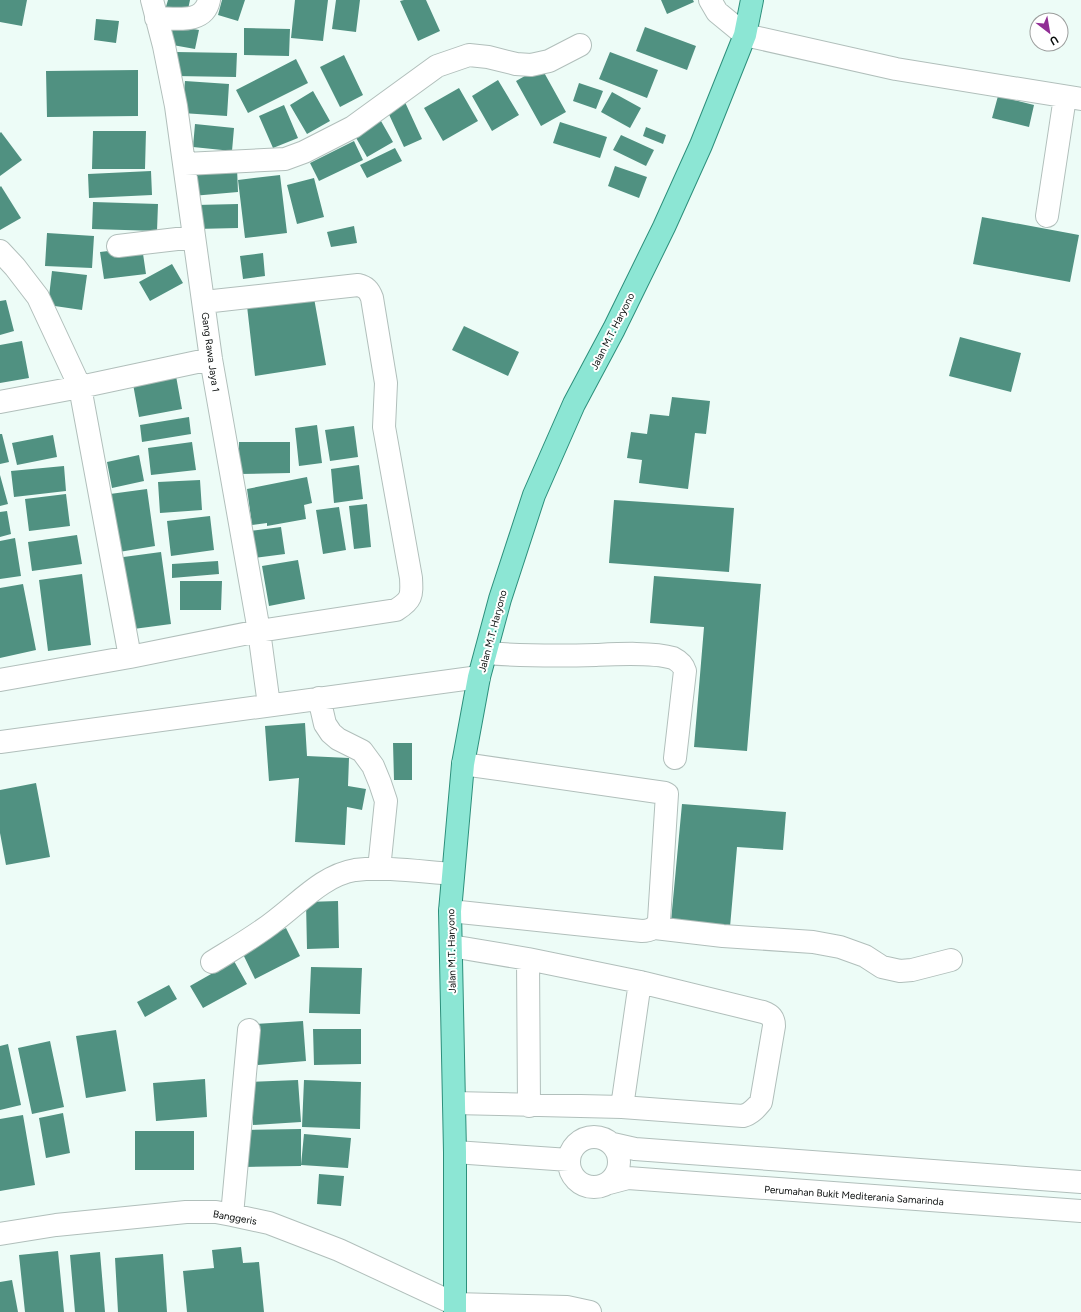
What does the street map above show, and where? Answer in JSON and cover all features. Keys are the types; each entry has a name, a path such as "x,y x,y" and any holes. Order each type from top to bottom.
{"main road":[{"name":"Jalan M.T. Haryono","path":"455,1308 455,1152 450,911 463,764 479,677 500,599 534,495 574,404 614,329 664,227 701,145 745,35 752,0"}],"street":[{"path":"154,9 193,18 202,14 208,7 209,0"},
{"path":"710,0 717,12 745,35 896,69 1073,98 1047,216"},
{"name":"Gang Rawa Jaya 1","path":"154,9 164,46 185,164 211,359 259,631 269,705"},
{"path":"185,164 285,159 304,152 353,127 437,66 469,55 488,57 516,64 531,65 549,61 580,45"},
{"path":"118,246 194,237"},
{"path":"0,251 38,297 80,387 130,657"},
{"path":"0,680 130,657 259,631 396,610 406,604 412,594 411,578 384,427 386,383 372,298 369,290 358,285 204,302"},
{"path":"0,402 80,387 211,359"},
{"path":"486,653 546,656 626,654 661,656 678,661 683,665 684,671 675,758"},
{"path":"0,742 479,677"},
{"path":"319,698 325,724 331,733 338,739 362,751 372,766 380,783 386,801 379,869"},
{"path":"463,764 667,794 659,920 655,928"},
{"path":"212,962 275,921 315,889 336,876 355,870 379,869 453,874"},
{"path":"450,911 642,931 655,928 723,936 820,944 840,947 865,956 882,966 900,971 912,970 951,960"},
{"path":"451,946 528,959 640,982 763,1012 770,1015 774,1020 761,1102 748,1115 743,1116 622,1107 529,1106 454,1103"},
{"path":"528,959 529,1106"},
{"path":"622,1107 640,982"},
{"path":"232,1215 249,1030"},
{"path":"455,1152 569,1160 574,1146 586,1138 601,1137 613,1144 635,1149 1081,1182"},
{"path":"613,1144 620,1157 618,1180"},
{"name":"Perumahan Bukit Mediterania Samarinda","path":"569,1160 571,1174 581,1184 596,1188 618,1180 1081,1211"},
{"name":"Banggeris","path":"0,1234 56,1225 186,1212 216,1212 269,1223 339,1250 455,1308"},
{"path":"455,1308 567,1307 590,1312"}],"building":[{"path":"0,0 27,0 22,26 0,22"},
{"path":"168,0 190,0 187,14 165,10"},
{"path":"222,0 245,0 238,21 218,15"},
{"path":"295,0 328,0 323,41 291,38"},
{"path":"336,0 360,0 356,32 332,29"},
{"path":"426,0 440,31 418,41 400,1"},
{"path":"661,0 693,0 694,2 667,14"},
{"path":"96,19 119,21 116,43 94,40"},
{"path":"170,25 199,30 195,49 167,44"},
{"path":"645,27 696,46 687,70 636,51"},
{"path":"244,28 290,29 289,56 244,55"},
{"path":"176,52 237,53 236,77 175,76"},
{"path":"610,52 658,70 647,98 599,79"},
{"path":"344,55 363,95 340,107 320,67"},
{"path":"296,59 308,83 248,113 236,90"},
{"path":"541,67 566,112 541,126 516,81"},
{"path":"138,70 138,116 47,117 46,71"},
{"path":"498,80 519,115 492,131 472,96"},
{"path":"185,81 229,84 227,116 182,113"},
{"path":"579,83 603,91 596,109 573,101"},
{"path":"459,88 478,121 443,141 424,108"},
{"path":"313,91 330,121 307,134 290,105"},
{"path":"612,92 641,108 630,128 601,112"},
{"path":"998,96 1034,105 1029,127 992,118"},
{"path":"404,100 422,139 404,147 386,108"},
{"path":"284,105 298,138 273,148 259,116"},
{"path":"381,121 393,142 367,157 355,136"},
{"path":"560,122 607,137 600,158 553,143"},
{"path":"195,124 234,128 232,151 193,147"},
{"path":"646,127 666,135 663,144 643,136"},
{"path":"93,131 146,131 145,169 92,169"},
{"path":"1,132 22,160 0,176 0,133"},
{"path":"621,135 654,150 646,166 613,150"},
{"path":"354,141 363,160 319,181 310,163"},
{"path":"395,148 402,161 367,178 360,165"},
{"path":"615,166 647,177 639,198 608,186"},
{"path":"237,168 238,192 192,196 191,172"},
{"path":"151,171 152,195 89,198 88,174"},
{"path":"280,175 287,233 245,238 238,180"},
{"path":"314,178 324,217 297,224 287,185"},
{"path":"1,186 21,218 0,230 0,187"},
{"path":"93,202 158,204 157,231 92,229"},
{"path":"238,204 238,228 196,229 196,205"},
{"path":"982,217 1079,235 1070,282 973,264"},
{"path":"354,226 357,243 331,247 327,232"},
{"path":"47,233 94,236 92,268 45,266"},
{"path":"142,247 146,274 104,279 100,252"},
{"path":"263,253 265,276 243,279 240,256"},
{"path":"172,264 183,283 150,301 139,282"},
{"path":"52,271 87,275 82,310 48,305"},
{"path":"314,298 326,365 255,376 247,306"},
{"path":"6,300 14,331 0,335 0,301"},
{"path":"464,326 519,352 508,376 452,350"},
{"path":"960,337 1021,353 1011,392 949,376"},
{"path":"22,341 29,378 0,383 0,345"},
{"path":"176,376 182,409 139,417 133,384"},
{"path":"672,397 710,401 706,434 695,433 688,489 639,483 642,460 627,458 631,432 647,434 650,414 669,416"},
{"path":"189,417 191,434 142,442 140,425"},
{"path":"317,425 322,463 299,466 295,428"},
{"path":"354,426 358,457 330,461 325,430"},
{"path":"0,434 2,434 9,462 0,464"},
{"path":"53,435 57,457 17,465 12,443"},
{"path":"192,442 196,470 151,475 148,448"},
{"path":"239,442 290,442 290,473 239,474"},
{"path":"139,455 144,481 112,488 107,462"},
{"path":"359,465 363,499 334,503 331,469"},
{"path":"64,466 66,491 14,497 11,471"},
{"path":"0,475 8,504 0,506"},
{"path":"307,477 312,503 304,505 306,519 267,526 267,523 252,525 247,489"},
{"path":"200,480 202,510 160,513 158,482"},
{"path":"147,489 155,546 119,552 110,494"},
{"path":"66,494 70,526 29,531 25,499"},
{"path":"614,500 734,508 729,572 609,563"},
{"path":"367,504 371,547 354,549 349,506"},
{"path":"339,507 346,550 323,554 316,510"},
{"path":"7,511 11,534 0,537 0,512"},
{"path":"210,516 214,550 171,556 167,521"},
{"path":"281,527 285,554 253,558 249,531"},
{"path":"77,535 82,564 32,571 28,542"},
{"path":"15,538 21,576 0,579 0,541"},
{"path":"161,552 171,624 126,630 116,558"},
{"path":"298,560 305,599 269,606 262,566"},
{"path":"218,561 219,574 172,578 172,564"},
{"path":"82,574 91,645 48,651 39,580"},
{"path":"654,576 761,584 747,751 694,747 704,627 650,623"},
{"path":"180,581 222,581 221,610 180,610"},
{"path":"23,584 36,650 0,658 0,588"},
{"path":"305,723 307,756 349,758 348,786 366,789 362,810 347,807 345,845 295,842 299,778 269,781 265,726"},
{"path":"393,743 412,743 412,780 394,780"},
{"path":"36,783 50,857 6,865 0,833 0,790"},
{"path":"682,804 786,812 783,850 737,847 730,927 671,921"},
{"path":"338,901 339,948 307,949 306,902"},
{"path":"286,928 300,956 255,979 241,950"},
{"path":"234,961 247,984 203,1008 190,986"},
{"path":"311,967 362,968 360,1014 309,1013"},
{"path":"169,985 177,999 145,1017 137,1002"},
{"path":"303,1021 306,1061 258,1065 255,1024"},
{"path":"313,1029 361,1029 361,1064 314,1065"},
{"path":"116,1030 126,1091 86,1098 76,1036"},
{"path":"50,1041 64,1107 32,1114 18,1048"},
{"path":"8,1044 21,1105 0,1110 0,1046"},
{"path":"205,1079 207,1117 156,1121 153,1083"},
{"path":"298,1080 301,1122 253,1125 251,1082"},
{"path":"304,1080 361,1082 360,1129 302,1127"},
{"path":"63,1113 70,1153 46,1158 39,1118"},
{"path":"23,1115 35,1185 0,1191 0,1119"},
{"path":"301,1129 301,1166 244,1167 244,1130"},
{"path":"135,1131 194,1131 194,1170 135,1170"},
{"path":"304,1134 351,1138 348,1168 301,1165"},
{"path":"319,1174 344,1176 341,1206 317,1204"},
{"path":"241,1247 243,1263 259,1262 264,1312 187,1312 183,1271 214,1268 212,1250"},
{"path":"58,1251 64,1312 25,1312 19,1255"},
{"path":"100,1252 105,1312 75,1312 70,1255"},
{"path":"163,1254 167,1312 118,1312 115,1258"},
{"path":"12,1280 18,1312 0,1312 0,1282"}]}
